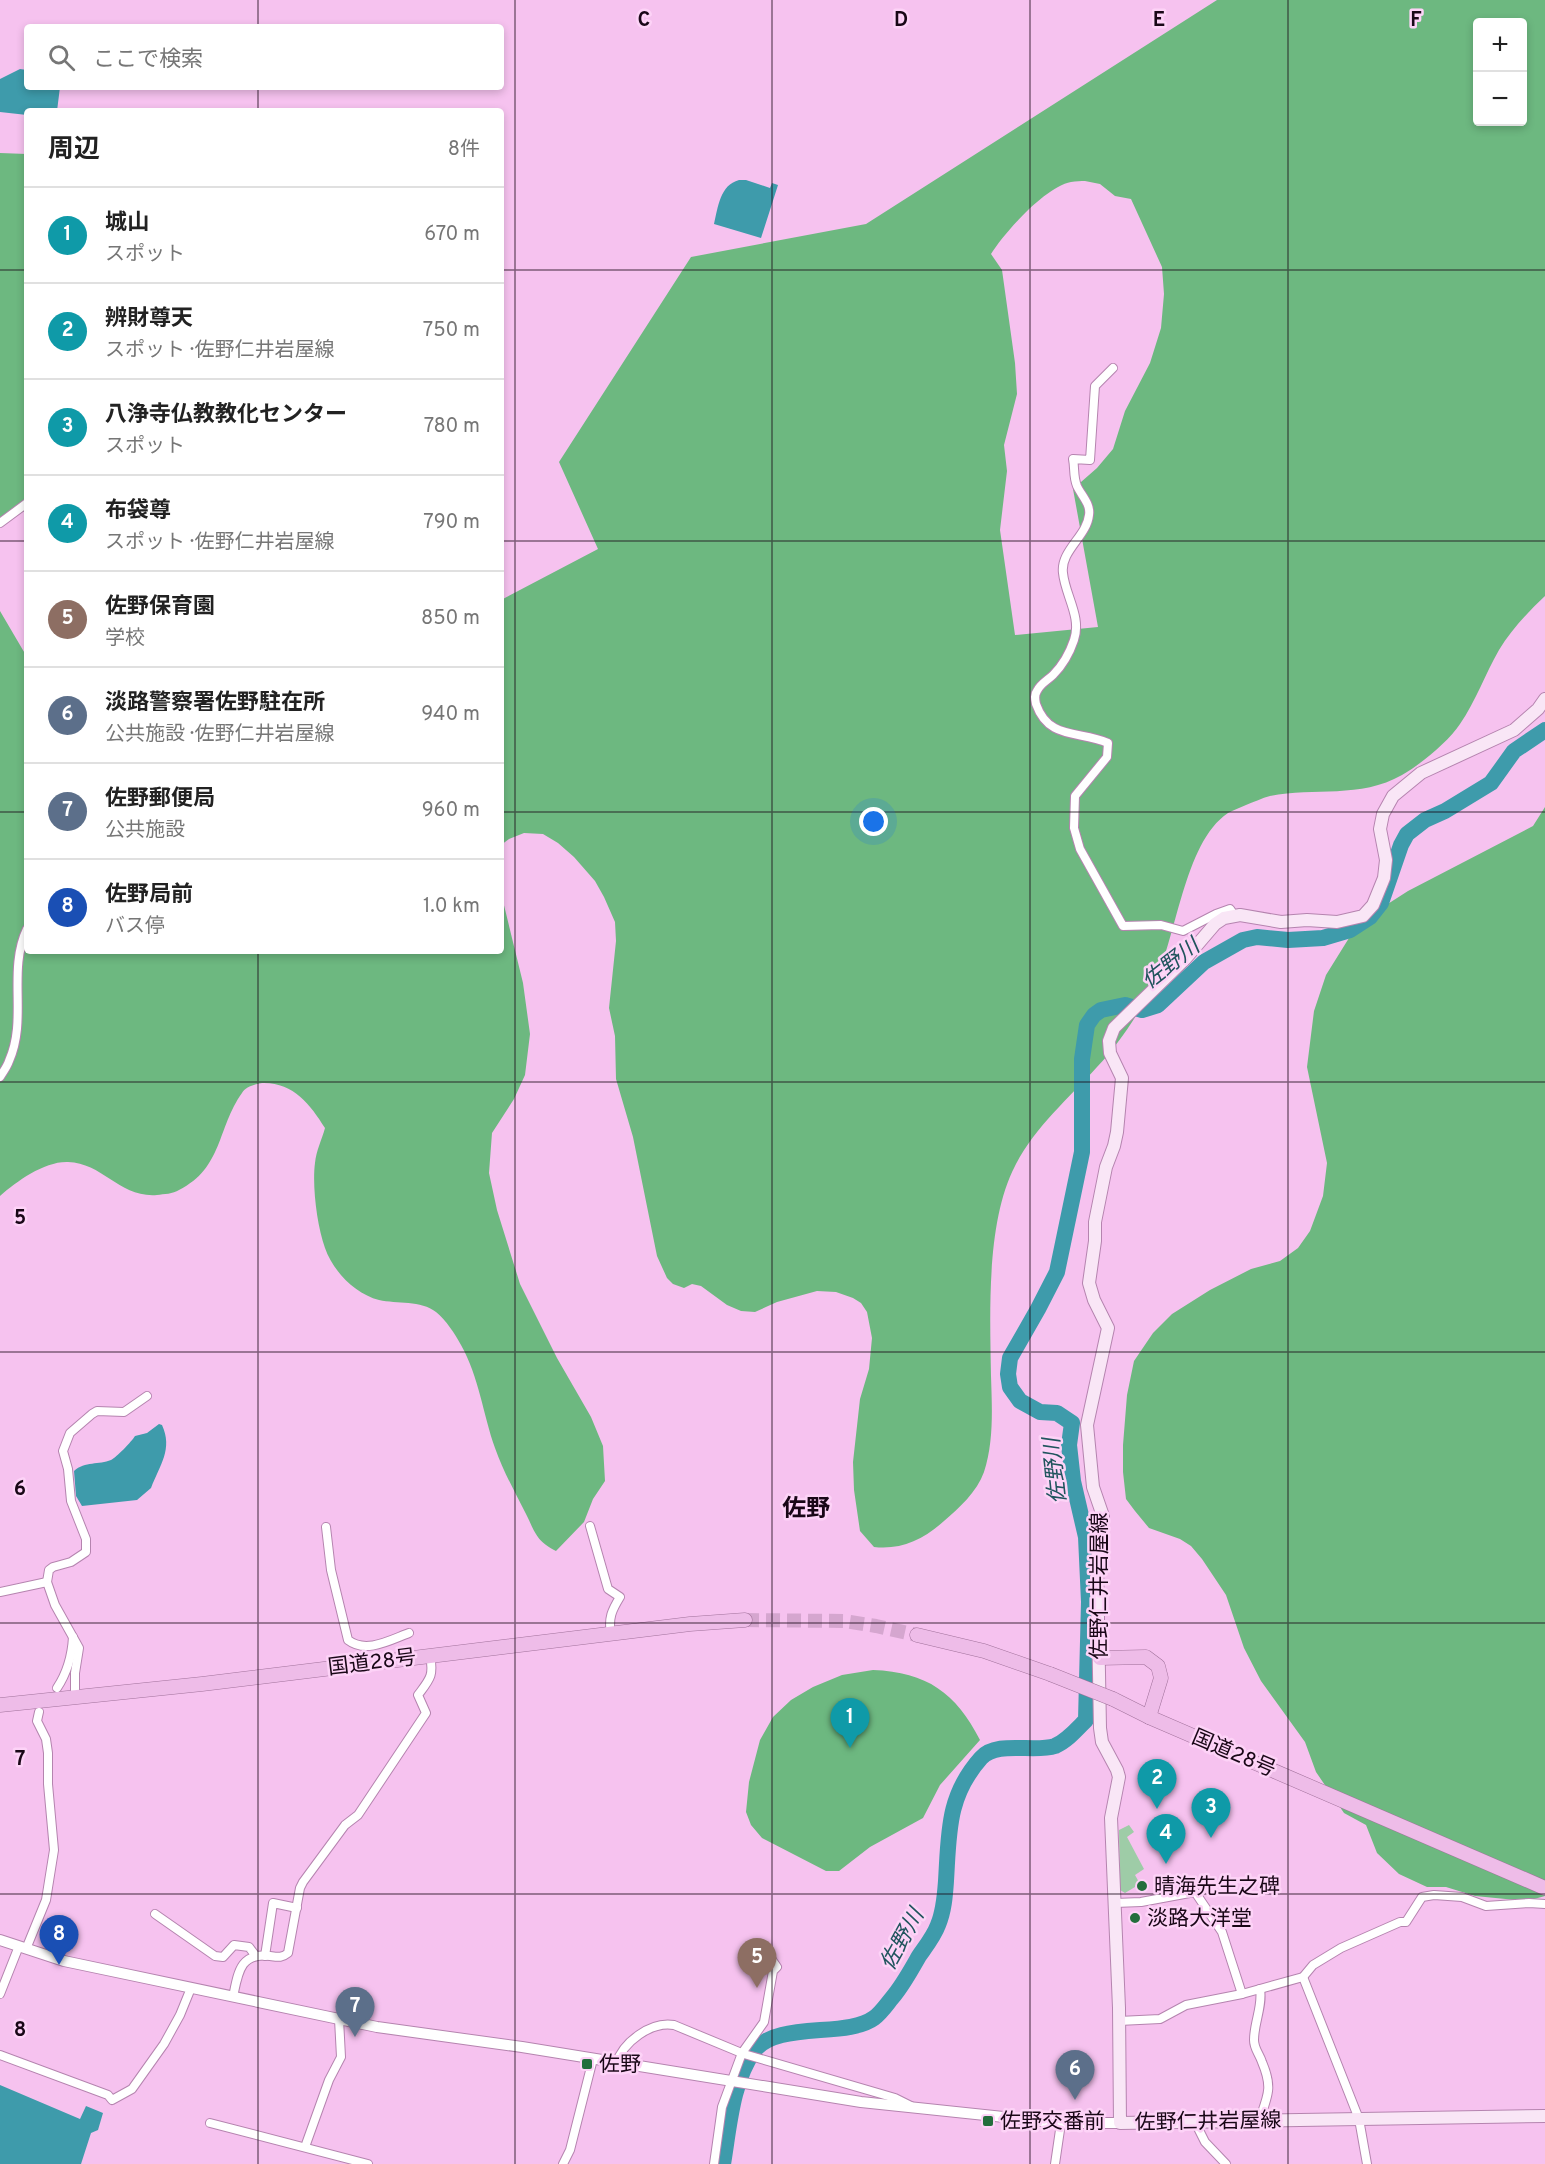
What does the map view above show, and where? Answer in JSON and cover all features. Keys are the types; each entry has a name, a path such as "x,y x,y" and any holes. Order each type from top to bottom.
{"highway":[{"name":"国道28号","path":"0,1705 202,1684 690,1624 744,1620"},
{"name":"国道28号","path":"917,1635 984,1651 1113,1699 1149,1717 1545,1888"},
{"path":"1100,1658 1146,1658 1158,1666 1161,1678 1149,1717"}],"main road":[{"path":"1234,915 1281,922 1307,920 1337,922 1363,916 1373,905 1384,878 1386,860 1380,829 1386,808 1393,796 1421,772 1514,730 1538,709 1545,699"},
{"name":"佐野仁井岩屋線","path":"1234,915 1215,924 1185,959 1114,1028 1109,1041 1111,1055 1122,1078 1117,1132 1106,1167 1095,1222 1089,1283 1094,1300 1108,1328 1087,1425 1093,1486 1103,1516 1097,1564 1102,1742 1119,1777 1112,1818 1120,2123 1545,2116"}],"street":[{"path":"1113,368 1095,386 1090,460 1073,459 1072,471 1078,488 1089,507 1090,516 1070,550 1062,570 1076,618 1077,633 1064,662 1037,689 1035,697 1037,706 1051,727 1065,734 1096,738 1108,743 1107,757 1075,796 1074,828 1080,849 1123,926 1161,925 1183,931 1230,909 1234,915"},
{"path":"0,523 24,505"},
{"path":"0,1077 10,1060 15,1040 18,956 24,938"},
{"path":"75,1697 75,1673 79,1648 56,1605 47,1582 49,1570 71,1562 86,1552 86,1539 71,1501 68,1469 63,1451 70,1433 80,1422 97,1411 124,1412 147,1396"},
{"path":"590,1526 608,1589 620,1597 611,1612 609,1623 611,1634"},
{"path":"326,1527 331,1570 348,1640 355,1645 367,1647 409,1633"},
{"path":"0,1592 47,1582"},
{"path":"57,1688 63,1680 73,1637"},
{"path":"155,1914 215,1956 223,1957 234,1945 249,1947 255,1955 282,1957 288,1953 303,1882 345,1825 358,1815 426,1713 418,1695 431,1678 430,1655"},
{"path":"0,1994 46,1900 54,1851 48,1784 48,1753 46,1739 37,1721 39,1712"},
{"path":"1115,1903 1141,1902 1195,1892 1222,1932 1242,1994"},
{"path":"1119,2021 1160,2019 1186,2005 1242,1994 1303,1977 1313,1965 1341,1948 1400,1922 1406,1922 1422,1897 1434,1895 1462,1897 1494,1907 1529,1903 1545,1904"},
{"path":"264,1956 273,1903 297,1908"},
{"path":"0,1940 64,1961 377,2027 522,2047 616,2064 918,2110 1061,2123 1120,2123"},
{"path":"714,2164 720,2114 743,2054 764,2022 773,1971 777,1967 761,1944"},
{"path":"233,1996 240,1968 255,1955"},
{"path":"1303,1977 1359,2119 1367,2164"},
{"path":"0,2055 108,2095 112,2100 132,2089 164,2044 191,1988"},
{"path":"1259,2121 1269,2088 1261,2060 1254,2048 1254,2027 1262,2000 1260,1989"},
{"path":"305,2147 329,2080 341,2057 339,2019"},
{"path":"616,2064 621,2051 646,2031 667,2024 743,2054 896,2098 918,2110"},
{"path":"563,2164 570,2150 593,2059"},
{"path":"1195,2122 1205,2142 1226,2164"},
{"path":"210,2123 368,2164"},
{"path":"1055,2164 1061,2123"}],"shaded area":[{"path":"1217,0 1545,0 1545,596 1504,643 1466,715 1455,731 1417,765 1402,775 1370,787 1354,790 1287,793 1267,797 1228,813 1213,827 1201,846 1191,869 1161,968 1152,988 1113,1049 1032,1139 1015,1166 1006,1189 994,1240 990,1324 992,1424 984,1472 972,1493 944,1521 928,1534 902,1545 874,1547 860,1531 854,1490 853,1462 860,1399 869,1369 872,1338 867,1312 861,1303 853,1298 836,1292 817,1291 777,1302 755,1312 741,1311 727,1305 701,1286 692,1284 684,1288 673,1284 667,1278 657,1256 633,1137 616,1079 615,1036 609,1008 616,941 615,922 595,881 558,843 543,834 524,833 504,843 504,598 598,549 559,462 691,257 866,224","holes":["1085,181 1100,184 1115,196 1131,199 1162,267 1164,294 1161,328 1150,363 1125,411 1113,449 1097,468 1073,489 1098,627 1015,635 1000,530 1007,471 1004,445 1017,394 1002,270 991,254 1026,212 1061,186 1071,182"]},
{"path":"20,69 24,70 24,90 60,90 57,108 24,108 24,115 0,112 0,79"},
{"path":"0,153 24,154 24,512 0,521"},
{"path":"739,180 770,188 772,183 778,185 761,238 714,224 724,192"},
{"path":"0,611 24,652 24,954 504,954 504,905 523,983 530,1034 525,1075 514,1099 492,1133 489,1173 497,1210 520,1284 557,1358 591,1417 603,1446 605,1481 593,1499 584,1522 556,1551 544,1544 537,1536 505,1473 467,1357 447,1323 430,1308 379,1300 362,1293 353,1287 333,1265 322,1239 315,1194 314,1172 325,1128 307,1103 292,1090 283,1086 262,1083 245,1089 234,1106 212,1159 193,1181 174,1192 157,1195 132,1191 91,1168 68,1162 41,1168 23,1178 0,1196"},
{"path":"1545,807 1545,1896 1527,1901 1475,1896 1446,1887 1427,1887 1399,1874 1377,1853 1366,1825 1344,1813 1316,1772 1305,1742 1261,1681 1244,1648 1226,1595 1202,1559 1191,1546 1180,1539 1149,1528 1126,1499 1123,1445 1127,1395 1134,1361 1153,1333 1172,1314 1210,1290 1251,1269 1280,1261 1298,1248 1310,1231 1323,1196 1327,1163 1307,1067 1314,1011 1326,975 1349,938 1369,916 1408,891 1533,826"},
{"path":"159,1424 162,1425 165,1434 166,1449 151,1488 137,1500 82,1506 76,1496 74,1471 87,1464 111,1460 135,1436 147,1433"},
{"path":"873,1670 909,1675 938,1688 961,1710 980,1740 940,1785 923,1818 870,1847 839,1871 826,1871 762,1838 751,1825 746,1812 749,1782 760,1740 773,1717 791,1700 813,1687 842,1675"},
{"path":"1129,1825 1134,1832 1127,1837 1144,1869 1135,1875 1140,1884 1125,1893 1120,1890 1119,1830"},
{"path":"0,2085 80,2119 86,2106 103,2113 98,2130 91,2133 81,2164 0,2164"}],"waterway":[{"name":"佐野川","path":"723,2164 736,2091 754,2051 764,2042 778,2036 862,2024 879,2014 903,1983 940,1920 945,1897 952,1816 962,1786 981,1758 988,1753 1006,1748 1055,1746 1068,1738 1086,1720 1089,1602 1086,1537 1073,1481 1069,1445 1072,1423 1057,1413 1040,1412 1020,1401 1010,1387 1008,1374 1010,1358 1057,1272 1082,1152 1082,1059 1087,1025 1101,1010 1125,1005 1142,1010 1158,1005 1204,962 1243,940 1257,937 1288,940 1323,938 1350,930 1370,917 1381,903 1407,834 1425,820 1445,811 1491,783 1514,751 1545,730"}],"tunnel":[{"path":"745,1620 844,1621 917,1635"}],"place":[{"name":"城山","path":"850,1748"},
{"name":"辨財尊天","path":"1157,1809"},
{"name":"八浄寺仏教教化センター","path":"1211,1838"},
{"name":"布袋尊","path":"1166,1864"},
{"name":"晴海先生之碑","path":"1142,1886"},
{"name":"淡路大洋堂","path":"1135,1918"},
{"name":"佐野局前","path":"59,1965"},
{"name":"佐野保育園","path":"757,1988"},
{"name":"佐野郵便局","path":"355,2037"},
{"name":"佐野","path":"587,2064"},
{"name":"淡路警察署佐野駐在所","path":"1075,2100"},
{"name":"佐野交番前","path":"988,2121"}],"district":[{"name":"佐野","path":"806,1508"}]}
